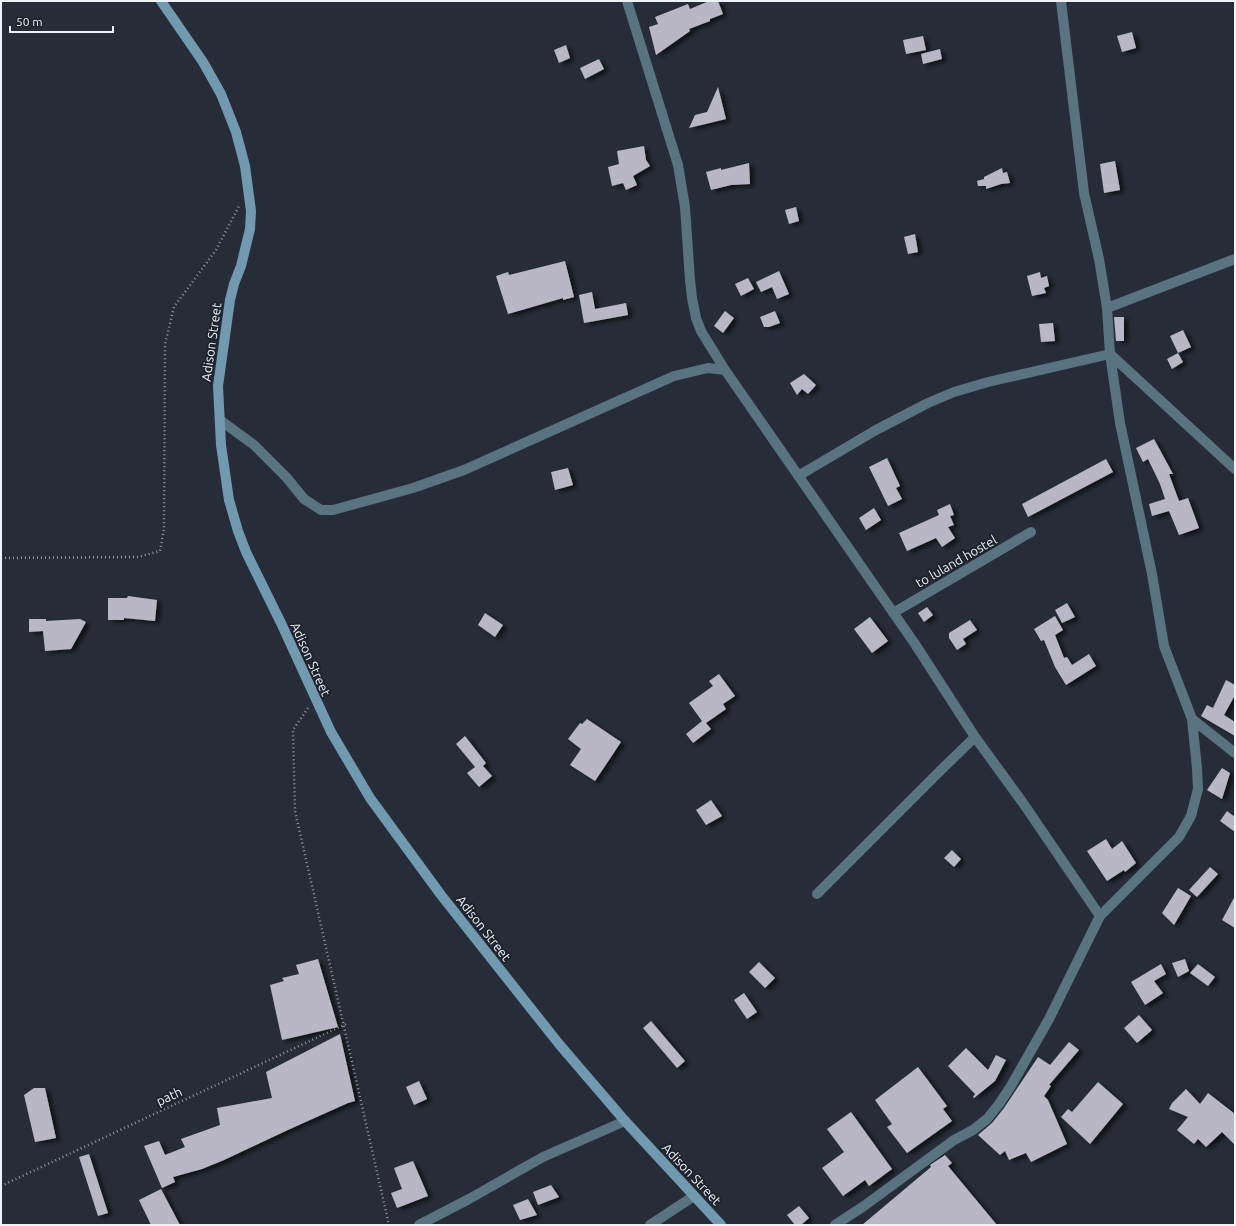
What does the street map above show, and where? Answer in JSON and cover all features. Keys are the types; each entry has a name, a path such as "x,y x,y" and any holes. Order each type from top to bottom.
{"street":[{"name":"Adison Street","path":"161,1 203,62 221,94 236,132 249,188 251,211 250,229 241,266 230,300 221,355 218,386 221,445 229,500 246,552 281,623 314,698 337,744 370,798 486,952 559,1044 625,1121 721,1225"},
{"path":"626,1 678,165 685,207 692,298 696,318 701,331 725,370 915,644 975,737 1023,803 1100,916"},
{"path":"835,1225 864,1206 954,1140 973,1130 986,1119 999,1104 1011,1086 1049,1019 1100,916 1179,837 1191,816 1198,789 1192,719 1164,646 1152,574 1120,424 1099,259 1084,193 1061,1"},
{"path":"1106,308 1235,259"},
{"path":"798,476 876,430 928,403 954,392 996,380 1110,354"},
{"path":"1110,354 1235,469"},
{"path":"220,420 254,445 287,478 304,499 321,510 333,510 406,490 464,470 674,376 708,368 725,370"},
{"name":"to luland hostel","path":"893,613 1031,532"},
{"path":"1192,719 1235,753"},
{"path":"817,894 975,737"},
{"path":"419,1225 469,1199 543,1157 625,1121"},
{"path":"650,1225 694,1196"}],"path":[{"path":"1,558 138,557 160,551 164,529 165,344 170,322 174,307 216,250 249,188"},
{"path":"314,698 293,730 295,811 389,1225"},
{"name":"path","path":"1,1186 346,1024"}],"building":[{"path":"709,1 718,1 723,14 689,29 690,31 656,55 649,27 658,24 655,17 688,4 690,9"},
{"path":"1132,32 1136,48 1122,52 1117,36"},
{"path":"923,36 926,50 906,54 903,40"},
{"path":"566,45 570,58 559,63 554,50"},
{"path":"940,49 942,59 923,64 921,54"},
{"path":"599,59 604,69 585,79 580,68"},
{"path":"718,87 726,119 689,128 695,115 707,112"},
{"path":"644,146 646,160 650,166 633,176 637,185 626,190 623,183 612,186 608,167 619,164 617,151"},
{"path":"1115,161 1120,190 1104,193 1100,164"},
{"path":"749,163 750,184 731,185 711,190 706,172"},
{"path":"1002,168 1003,173 1007,172 1010,183 1001,184 986,189 986,186 978,186 977,181 984,179 984,177"},
{"path":"796,207 799,221 789,224 785,210"},
{"path":"915,234 918,252 908,254 904,237"},
{"path":"565,261 574,297 563,300 563,298 508,314 496,276 508,272 509,275"},
{"path":"779,271 789,294 777,299 772,287 761,292 756,282"},
{"path":"1040,272 1041,278 1047,276 1049,286 1044,288 1046,293 1032,296 1027,276"},
{"path":"748,278 754,289 741,296 735,284"},
{"path":"592,292 595,309 626,303 628,315 584,323 579,295"},
{"path":"725,311 734,318 723,333 714,326"},
{"path":"775,311 780,323 769,327 764,327 760,317"},
{"path":"1114,317 1124,317 1124,341 1116,341"},
{"path":"1053,323 1055,341 1041,342 1039,324"},
{"path":"1183,330 1191,347 1178,353 1170,336"},
{"path":"1178,353 1183,362 1172,369 1167,359"},
{"path":"804,374 816,385 808,394 802,389 797,395 790,383"},
{"path":"1154,439 1173,474 1169,474 1179,501 1188,498 1199,528 1179,535 1169,511 1152,516 1149,504 1165,499 1160,484 1148,459 1143,462 1136,448"},
{"path":"887,458 900,486 896,488 902,499 888,506 869,467"},
{"path":"1106,459 1113,472 1028,517 1022,504"},
{"path":"568,468 573,485 555,490 551,472"},
{"path":"950,504 954,515 950,516 954,525 948,527 955,538 942,547 936,538 907,551 899,533 939,515 937,510"},
{"path":"874,508 881,520 866,530 859,518"},
{"path":"128,596 157,600 155,621 124,618 124,620 108,620 108,598 127,598"},
{"path":"1067,603 1075,617 1062,623 1055,610"},
{"path":"927,607 933,615 924,622 918,613"},
{"path":"485,613 503,625 495,637 478,625"},
{"path":"1055,616 1063,630 1055,635 1064,658 1067,657 1072,665 1089,654 1096,666 1066,685 1055,667 1044,640 1041,641 1034,629"},
{"path":"870,617 888,641 872,653 854,629"},
{"path":"29,619 46,619 46,621 80,619 86,622 71,649 45,651 43,631 29,632"},
{"path":"970,620 977,630 963,639 966,644 957,650 949,638 949,633"},
{"path":"719,674 735,696 723,704 726,709 706,723 711,729 693,743 686,734 702,721 689,703 713,686 709,681"},
{"path":"1226,680 1235,685 1235,695 1224,715 1235,722 1235,736 1201,716 1207,705 1213,708"},
{"path":"587,719 621,742 595,781 570,765 581,749 568,739 580,723 582,724"},
{"path":"465,736 486,763 483,766 492,776 479,787 467,773 475,767 456,744"},
{"path":"1222,768 1230,773 1222,799 1207,790"},
{"path":"711,800 722,816 706,825 696,810"},
{"path":"1227,811 1235,817 1235,832 1220,821"},
{"path":"1106,839 1112,849 1122,841 1136,863 1125,872 1124,870 1107,881 1087,851"},
{"path":"952,850 961,859 954,867 944,858"},
{"path":"1210,867 1218,874 1197,897 1189,890"},
{"path":"1178,888 1191,896 1174,925 1162,913"},
{"path":"1235,896 1235,928 1222,920"},
{"path":"318,959 338,1027 282,1040 270,985 284,981 282,978 299,974 296,965"},
{"path":"1185,959 1189,971 1178,977 1172,963"},
{"path":"759,962 775,978 765,988 749,972"},
{"path":"1161,964 1166,974 1154,981 1163,993 1145,1005 1131,982"},
{"path":"1198,964 1215,977 1208,986 1190,973"},
{"path":"744,993 757,1012 747,1019 734,1000"},
{"path":"1139,1015 1152,1030 1137,1043 1124,1028"},
{"path":"651,1021 685,1061 677,1068 643,1028"},
{"path":"340,1034 355,1101 224,1160 202,1169 173,1177 175,1182 162,1188 144,1146 159,1141 165,1155 185,1147 181,1139 220,1125 217,1108 272,1098 266,1072"},
{"path":"1069,1042 1079,1050 1049,1085 1051,1086 1044,1096 1048,1100 1067,1144 1031,1162 1026,1153 1009,1160 1005,1151 1000,1155 978,1135 992,1123 1004,1108 1038,1057 1050,1065"},
{"path":"966,1048 988,1070 996,1055 1006,1060 995,1081 974,1098 973,1097 975,1094 948,1066"},
{"path":"918,1067 947,1106 943,1109 952,1121 907,1153 887,1127 892,1124 875,1100"},
{"path":"419,1081 427,1099 414,1105 406,1087"},
{"path":"1098,1082 1123,1104 1090,1144 1061,1117 1068,1109 1072,1112"},
{"path":"34,1088 45,1088 56,1138 35,1142 24,1095"},
{"path":"1186,1089 1200,1104 1208,1093 1235,1114 1235,1145 1222,1132 1206,1147 1198,1139 1194,1144 1177,1130 1188,1117 1169,1109 1172,1103"},
{"path":"851,1112 892,1169 869,1186 865,1180 843,1196 822,1168 844,1152 827,1129"},
{"path":"89,1154 108,1213 98,1216 79,1157"},
{"path":"945,1155 952,1163 948,1166 997,1225 862,1225 931,1167 930,1165"},
{"path":"413,1161 428,1196 397,1208 391,1193 402,1189 394,1168"},
{"path":"551,1185 559,1197 538,1205 533,1192"},
{"path":"161,1189 180,1225 151,1225 139,1200"},
{"path":"528,1199 537,1215 520,1220 513,1205"},
{"path":"799,1206 809,1218 801,1225 795,1225 787,1215"}]}
